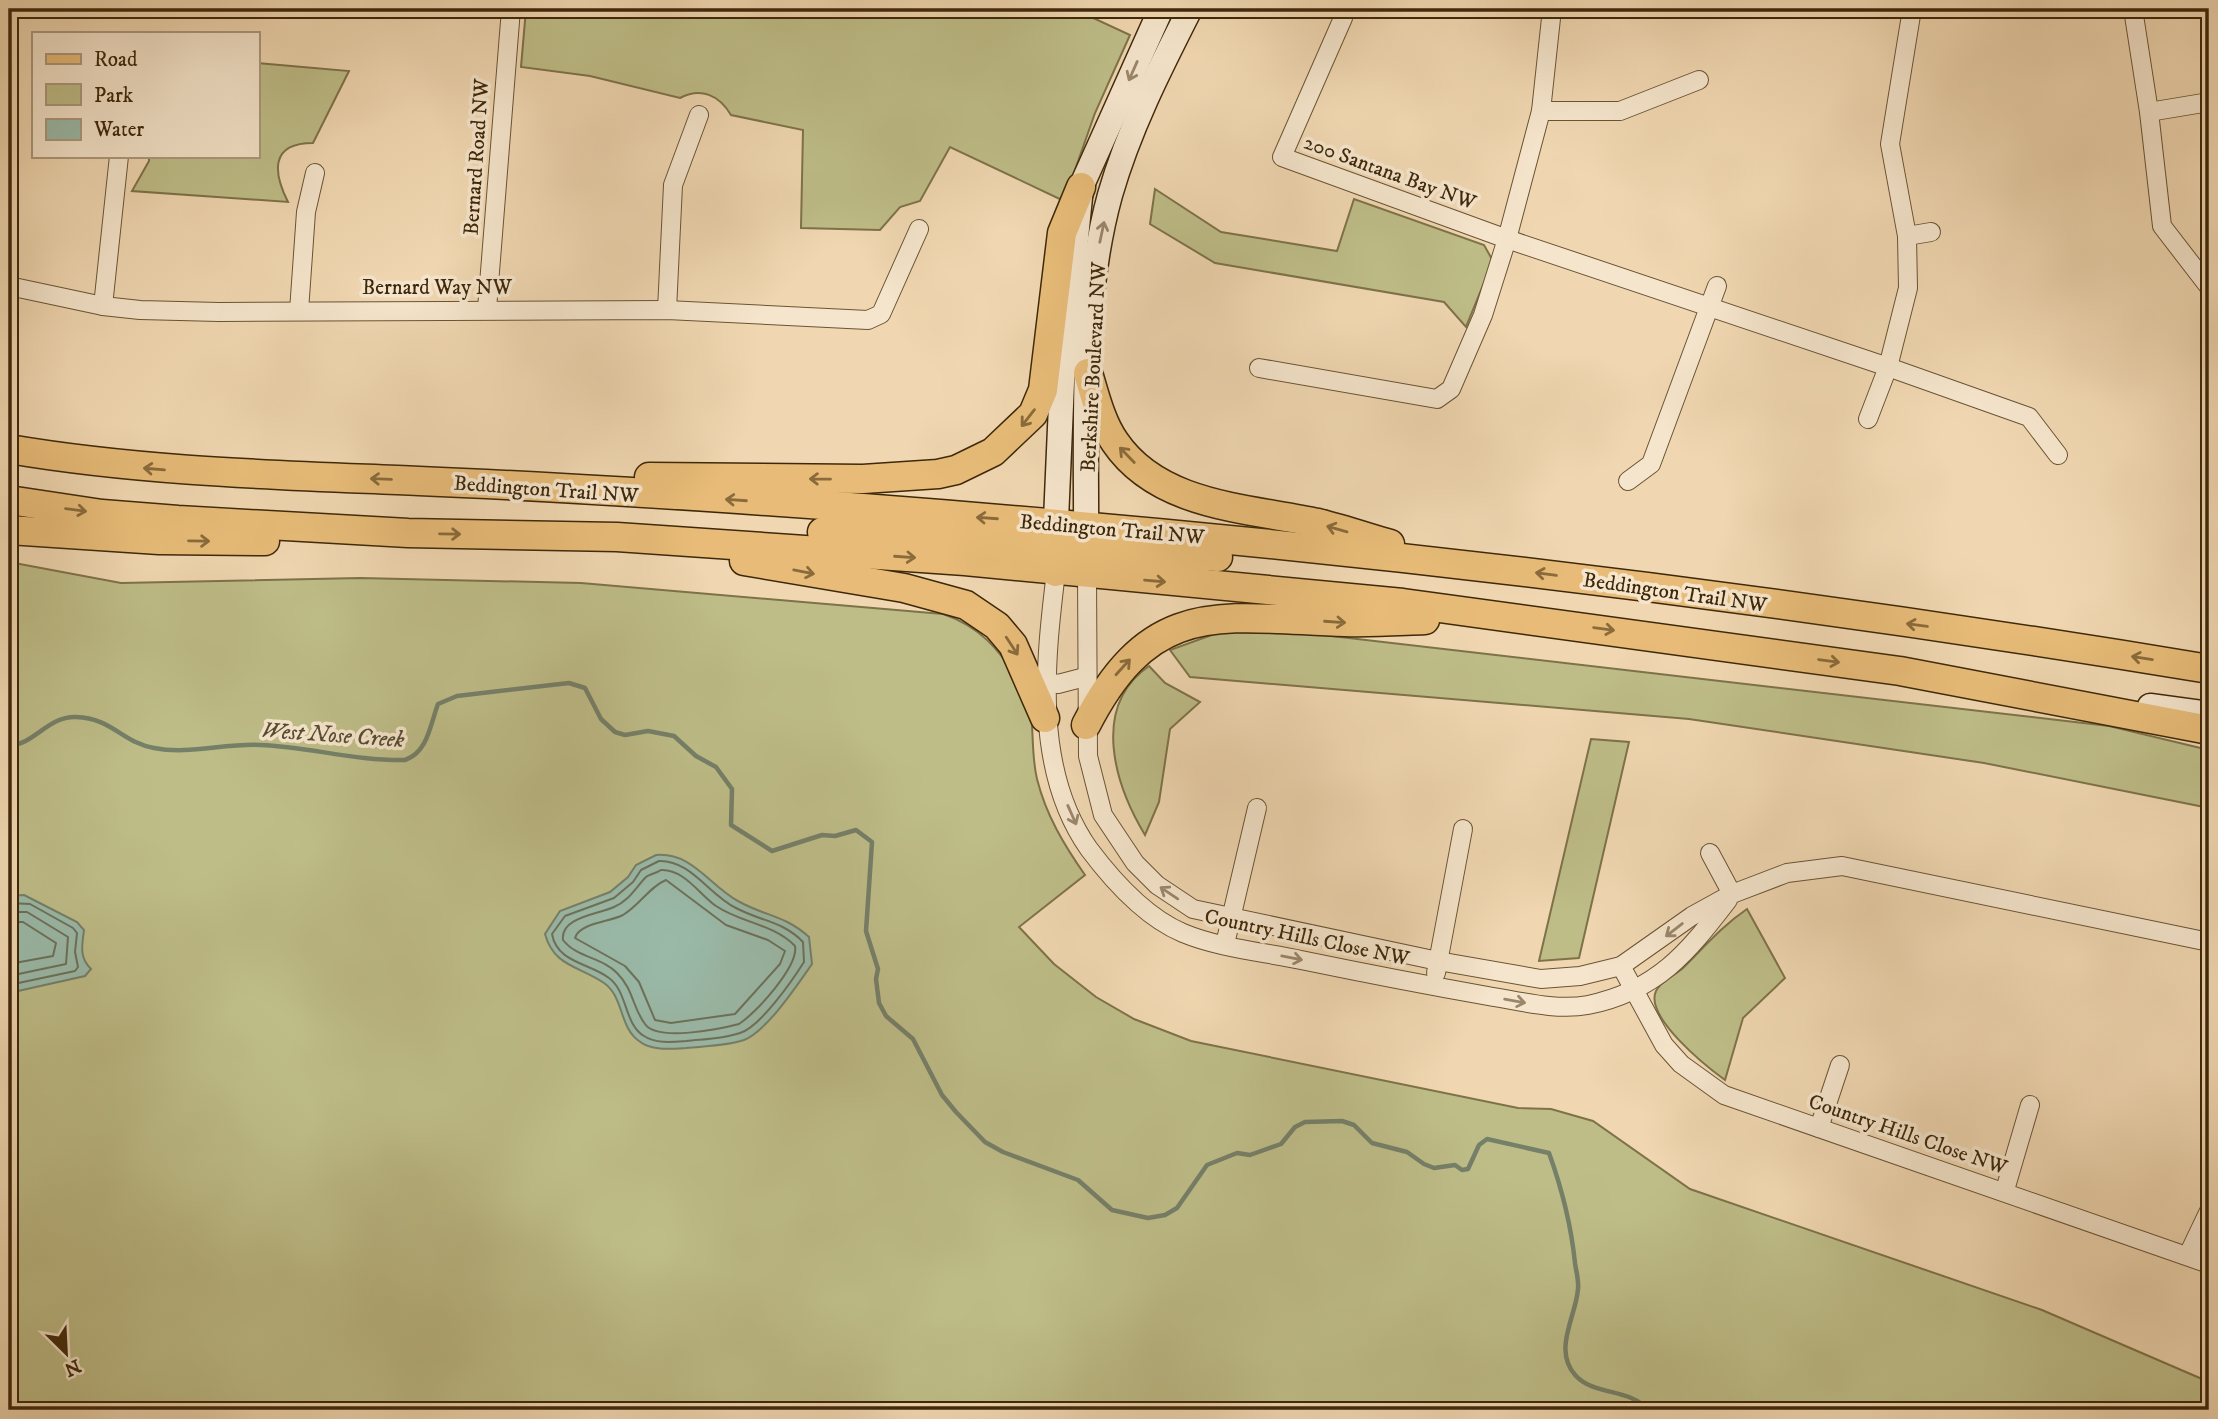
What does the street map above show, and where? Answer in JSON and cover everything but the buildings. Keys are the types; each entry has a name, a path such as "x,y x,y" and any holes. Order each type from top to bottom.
{"main road":[{"name":"Berkshire Boulevard NW","path":"1056,572 1055,533 1062,383 1082,187 1161,9"},
{"name":"Berkshire Boulevard NW","path":"1087,550 1088,373 1094,281 1110,196 1135,120 1189,9"},
{"path":"523,487 647,477 905,478 947,472 976,462 993,452 1020,428 1033,414 1043,390 1062,233 1082,187"},
{"path":"1088,373 1098,408 1115,442 1150,478 1201,499 1320,524 1450,561"},
{"name":"Beddington Trail NW","path":"9,449 178,471 523,487 1055,533 1087,550 1404,603 2209,715"},
{"name":"Beddington Trail NW","path":"9,499 165,519 408,533 617,537 964,561 1056,572"},
{"path":"617,537 747,529 1055,533"},
{"path":"9,530 159,540 243,542 408,533"},
{"path":"617,537 904,588 966,605 1002,632 1040,682 1045,718"},
{"path":"1056,572 1087,550"},
{"name":"Beddington Trail NW","path":"1087,550 1296,563 1357,554 1450,561 1894,621 2209,669"},
{"path":"1086,725 1107,686 1136,653 1160,636 1195,623 1237,616 1347,622 1512,617"},
{"path":"1900,671 2209,730"}],"street":[{"name":"Bernard Road NW","path":"487,309 511,9"},
{"path":"1259,368 1437,399 1451,389 1483,315 1507,239 1541,111 1552,9"},
{"path":"1868,419 1888,368 1908,288 1907,236 1890,144 1912,9"},
{"path":"2133,9 2150,112 2162,226 2209,287"},
{"name":"200 Santana Bay NW","path":"1343,18 1282,157 1507,239"},
{"path":"1541,111 1620,111 1699,80"},
{"path":"2150,112 2209,102"},
{"path":"667,310 673,185 699,115"},
{"path":"103,306 119,158"},
{"path":"299,311 306,212 315,173"},
{"name":"Bernard Way NW","path":"9,286 103,306 219,312 667,310 868,320 881,314 919,229"},
{"path":"1907,236 1931,232"},
{"path":"1507,239 2029,417 2058,455"},
{"path":"1628,481 1651,464 1717,286"},
{"name":"Country Hills Close NW","path":"1087,550 1086,725 1088,756 1103,815 1135,863 1157,885 1193,909 1438,961 1542,979 1580,976 1621,966 1692,916 1732,894 1787,873 1842,866 2209,942"},
{"path":"1056,572 1040,682 1085,677"},
{"name":"Country Hills Close NW","path":"1045,718 1066,803 1088,847 1112,877 1142,907 1182,933 1433,987 1548,1006 1587,1005 1634,991 1690,950 1732,894"},
{"path":"1225,944 1257,808"},
{"path":"1433,987 1463,829"},
{"path":"1710,853 1732,894"},
{"name":"Country Hills Close NW","path":"1621,966 1664,1045 1681,1064 1724,1095 2209,1264"},
{"path":"1819,1128 1840,1065"},
{"path":"2005,1191 2030,1105"},
{"path":"2188,1255 2209,1211"}],"green space":[{"path":"526,9 1074,9 1130,35 1095,113 1064,201 950,147 920,201 900,207 880,230 801,228 803,130 731,115 721,102 702,93 680,98 590,76 521,67"},
{"path":"259,63 349,71 313,143 299,144 282,154 278,170 288,202 132,191 149,158 259,158"},
{"path":"1155,189 1221,232 1337,251 1354,199 1484,245 1493,261 1466,327 1444,302 1215,263 1150,224"},
{"path":"9,562 121,583 360,578 581,583 943,614 956,619 987,640 1011,669 1028,698 1035,770 1045,805 1056,829 1085,875 1019,927 1054,964 1096,997 1134,1019 1191,1041 1518,1108 1551,1109 1593,1121 1690,1189 2042,1310 2209,1382 2209,1410 9,1410"},
{"path":"1220,632 1314,634 2109,726 2209,750 2209,808 1984,763 1689,719 1190,677 1170,650"},
{"path":"1149,666 1165,683 1200,702 1170,729 1159,802 1145,835 1134,815 1118,770 1114,724 1119,703 1131,683"},
{"path":"1591,739 1629,742 1579,958 1539,961"},
{"path":"1747,909 1785,978 1743,1018 1725,1080 1692,1053 1668,1027 1655,1002 1656,991"}],"water":[{"path":"656,855 669,855 690,864 738,901 791,924 809,937 812,964 772,1017 744,1040 723,1045 674,1049 655,1048 644,1044 628,1028 610,989 595,977 561,960 549,945 545,934 560,911 610,892 628,877 636,865"},
{"path":"24,895 77,922 84,930 83,956 91,969 85,976 9,993 9,896"}],"waterway":[{"name":"West Nose Creek","path":"9,746 27,740 57,721 76,717 99,722 143,745 167,750 261,745 405,760 419,751 438,704 457,696 569,683 585,688 601,719 615,732 625,735 648,731 674,736 696,756 716,767 732,789 731,825 772,851 822,835 835,836 856,830 872,842 866,931 878,969 876,979 879,1003 886,1016 913,1039 942,1095 985,1142 1003,1152 1078,1180 1112,1210 1148,1218 1165,1215 1177,1208 1207,1165 1237,1153 1250,1155 1281,1144 1295,1127 1305,1122 1342,1121 1354,1125 1372,1143 1407,1152 1434,1168 1455,1165 1462,1170 1468,1169 1479,1145 1487,1139 1549,1153 1565,1207 1578,1282 1567,1333 1566,1355 1569,1366 1584,1382 1632,1398 1648,1410"}]}
